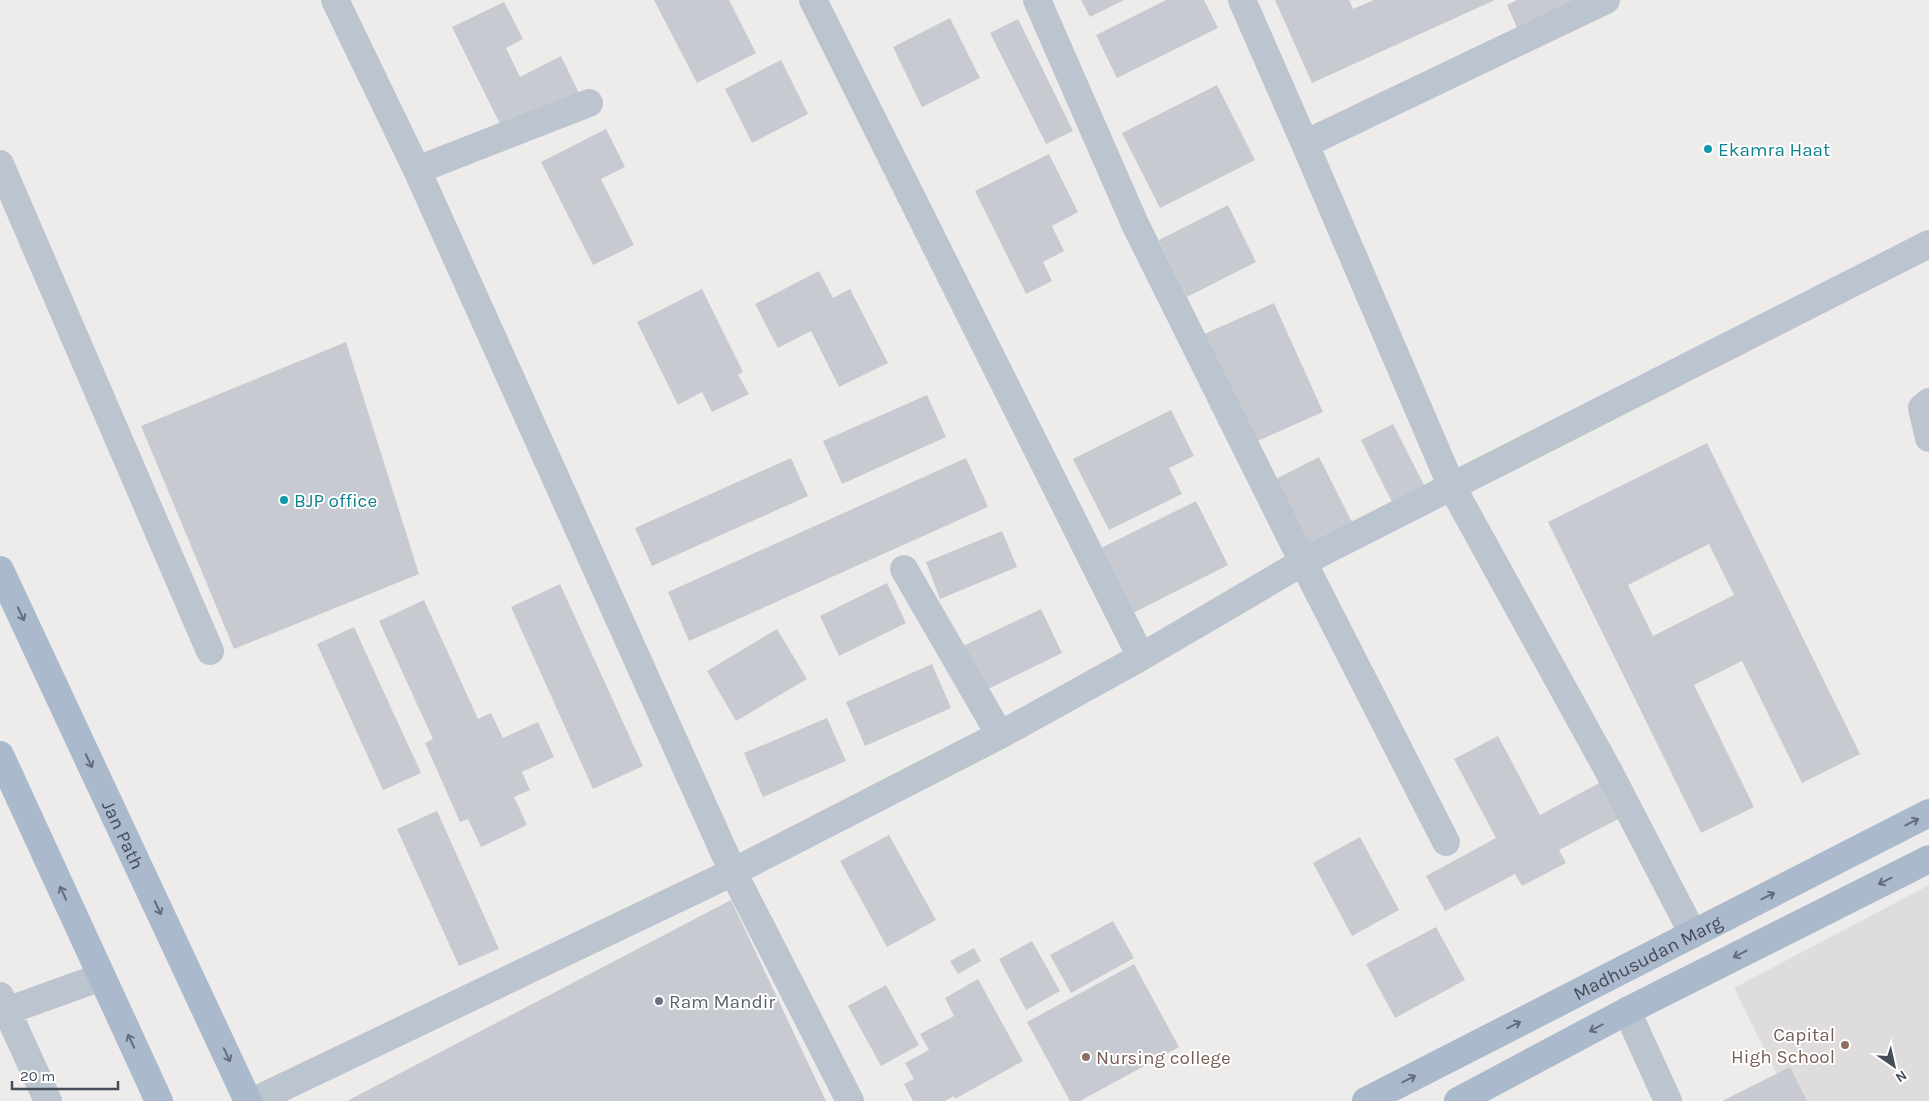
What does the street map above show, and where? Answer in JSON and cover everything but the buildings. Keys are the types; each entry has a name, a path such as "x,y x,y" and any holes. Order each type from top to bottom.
{"main road":[{"name":"Jan Path","path":"0,570 248,1101"},
{"path":"0,755 159,1101"},
{"name":"Madhusudan Marg","path":"1366,1101 1929,813"},
{"name":"Madhusudan Marg","path":"1458,1101 1627,1011 1929,859"}],"street":[{"path":"335,0 418,170 733,872 850,1101"},
{"path":"813,0 1141,657"},
{"path":"1037,0 1135,224 1303,562 1446,842"},
{"path":"1242,0 1451,485 1608,770 1693,934"},
{"path":"1305,144 1606,0"},
{"path":"418,170 589,103"},
{"path":"0,164 210,651"},
{"path":"254,1101 733,872 1000,735 1141,657 1303,562 1451,485 1929,244"},
{"path":"1929,402 1922,408 1929,438"},
{"path":"904,569 1000,735"},
{"path":"48,1101 3,1003 101,977"},
{"path":"1627,1011 1668,1101"}],"shaded area":[{"name":"Capital High School","path":"1929,885 1929,1101 1790,1101 1734,988"}],"place":[{"name":"Ekamra Haat","path":"1708,149"},
{"name":"BJP office","path":"284,500"},
{"name":"Ram Mandir","path":"659,1001"},
{"name":"Capital High School","path":"1845,1045"},
{"name":"Nursing college","path":"1086,1057"}]}
